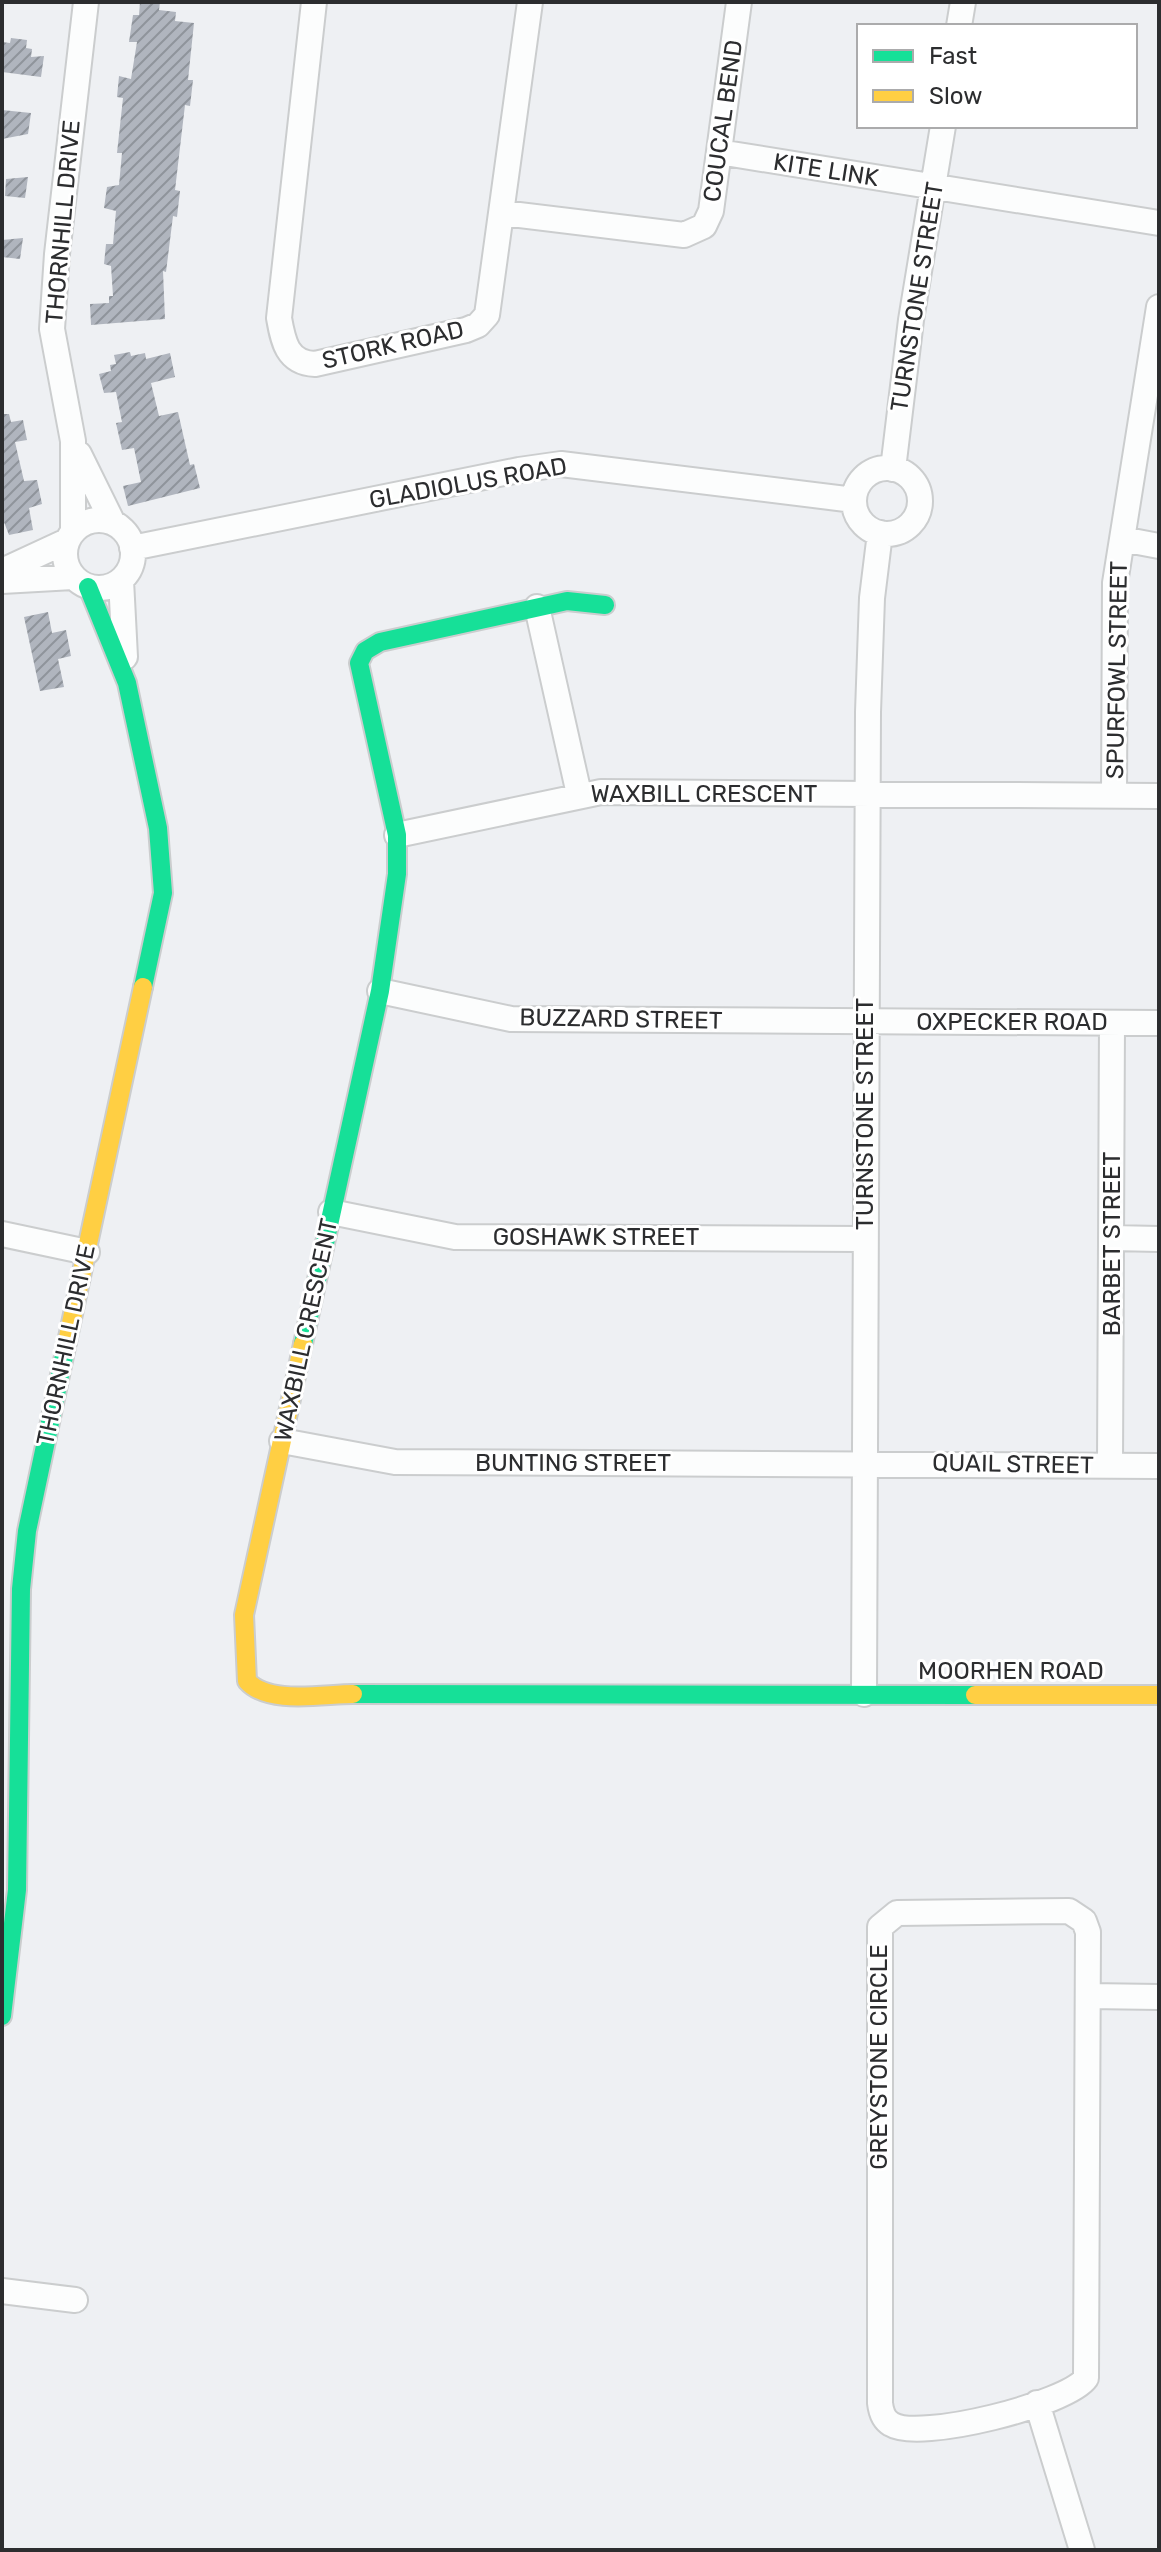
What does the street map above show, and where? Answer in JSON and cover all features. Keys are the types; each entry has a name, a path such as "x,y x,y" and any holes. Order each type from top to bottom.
{"street":[{"name":"THORNHILL DRIVE","path":"70,536 73,441 52,329 57,254 86,2"},
{"name":"STORK ROAD","path":"314,2 280,302 281,333 288,353 299,361 315,364 478,325 488,307 530,2"},
{"name":"COUCAL BEND","path":"503,213 691,234 708,219 739,2"},
{"path":"959,24 963,2"},
{"name":"TURNSTONE STREET","path":"893,469 911,320 943,128"},
{"name":"KITE LINK","path":"719,152 1159,223"},
{"name":"SPURFOWL STREET","path":"1114,795 1115,583 1158,317"},
{"name":"THORNHILL DRIVE","path":"73,441 113,523"},
{"name":"GLADIOLUS ROAD","path":"132,548 561,464 854,500"},
{"path":"893,469 904,473 918,490 917,513 903,530 880,533 861,522 854,500 856,489 871,472 893,469"},
{"path":"2,571 70,536 91,521 113,523 129,538 132,548 132,560 121,580 111,586 81,582 2,581"},
{"name":"TURNSTONE STREET","path":"864,1694 868,794 872,598 880,533"},
{"path":"70,536 66,562 81,582"},
{"path":"1122,539 1159,546"},
{"name":"THORNHILL DRIVE","path":"2,2016 17,1890 23,1557 163,893 158,828 127,683 121,580"},
{"name":"THORNHILL DRIVE","path":"81,582 127,683"},
{"path":"397,835 359,670 361,657 369,647 537,607 578,600 605,605"},
{"path":"537,607 579,794"},
{"name":"WAXBILL CRESCENT","path":"864,1694 261,1693 245,1676 244,1615 380,991 397,874 397,835 579,794 1159,796"},
{"name":"BUZZARD STREET","path":"380,991 511,1019 865,1021"},
{"name":"OXPECKER ROAD","path":"865,1021 1159,1023"},
{"name":"BARBET STREET","path":"1110,1465 1112,1023"},
{"name":"GOSHAWK STREET","path":"331,1212 455,1237 864,1239"},
{"path":"2,1234 87,1252"},
{"path":"1112,1238 1159,1239"},
{"name":"BUNTING STREET","path":"282,1441 395,1462 867,1463"},
{"name":"QUAIL STREET","path":"867,1463 1159,1466"},
{"name":"MOORHEN ROAD","path":"864,1694 1159,1695"},
{"name":"GREYSTONE CIRCLE","path":"905,1912 1074,1913 1084,1921 1088,1932 1088,2370 1076,2389 1037,2403 956,2427 898,2427 885,2419 880,2409 880,1927 889,1916 905,1912"},
{"path":"1089,1996 1159,1997"},
{"path":"2,2291 75,2300"},
{"path":"1037,2403 1082,2550"}],"building":[{"path":"140,2 160,2 159,10 176,12 175,21 194,23 188,80 193,80 190,106 185,105 175,190 180,191 177,217 173,216 166,272 163,271 165,319 91,325 90,304 109,303 109,296 113,296 111,266 104,264 106,244 113,244 116,211 104,208 107,187 119,185 122,153 117,153 123,98 117,97 119,76 131,79 137,42 129,42 133,15 139,15"},
{"path":"11,38 27,40 26,48 32,49 31,57 44,56 41,77 2,72 2,42 10,43"},
{"path":"2,110 31,113 28,134 2,139"},
{"path":"28,177 25,198 5,196 6,179"},
{"path":"23,238 20,259 2,257 2,240"},
{"path":"130,352 131,356 145,353 146,359 170,353 175,377 151,383 159,416 178,412 190,465 194,464 200,488 128,506 123,486 141,482 134,448 122,450 116,423 122,422 116,392 104,393 99,374 111,371 110,365 116,364 114,355"},
{"path":"2,414 9,414 11,422 23,420 27,440 15,442 24,481 37,480 42,504 29,508 33,530 9,535 2,517"},
{"path":"48,612 52,633 66,630 71,656 58,659 64,687 40,691 24,617"}],"traffic: fast":[{"path":"88,587 127,683 158,828 163,893 143,987"},
{"path":"303,1344 380,991 397,874 397,835 359,663 365,651 380,642 567,601 605,605"},
{"path":"2,2016 17,1890 21,1589 27,1531 67,1342"},
{"path":"353,1694 975,1695"}],"traffic: slow":[{"path":"67,1342 143,987"},
{"path":"303,1344 244,1615 247,1681 256,1688 282,1696 353,1694"},
{"path":"975,1695 1159,1695"}]}
